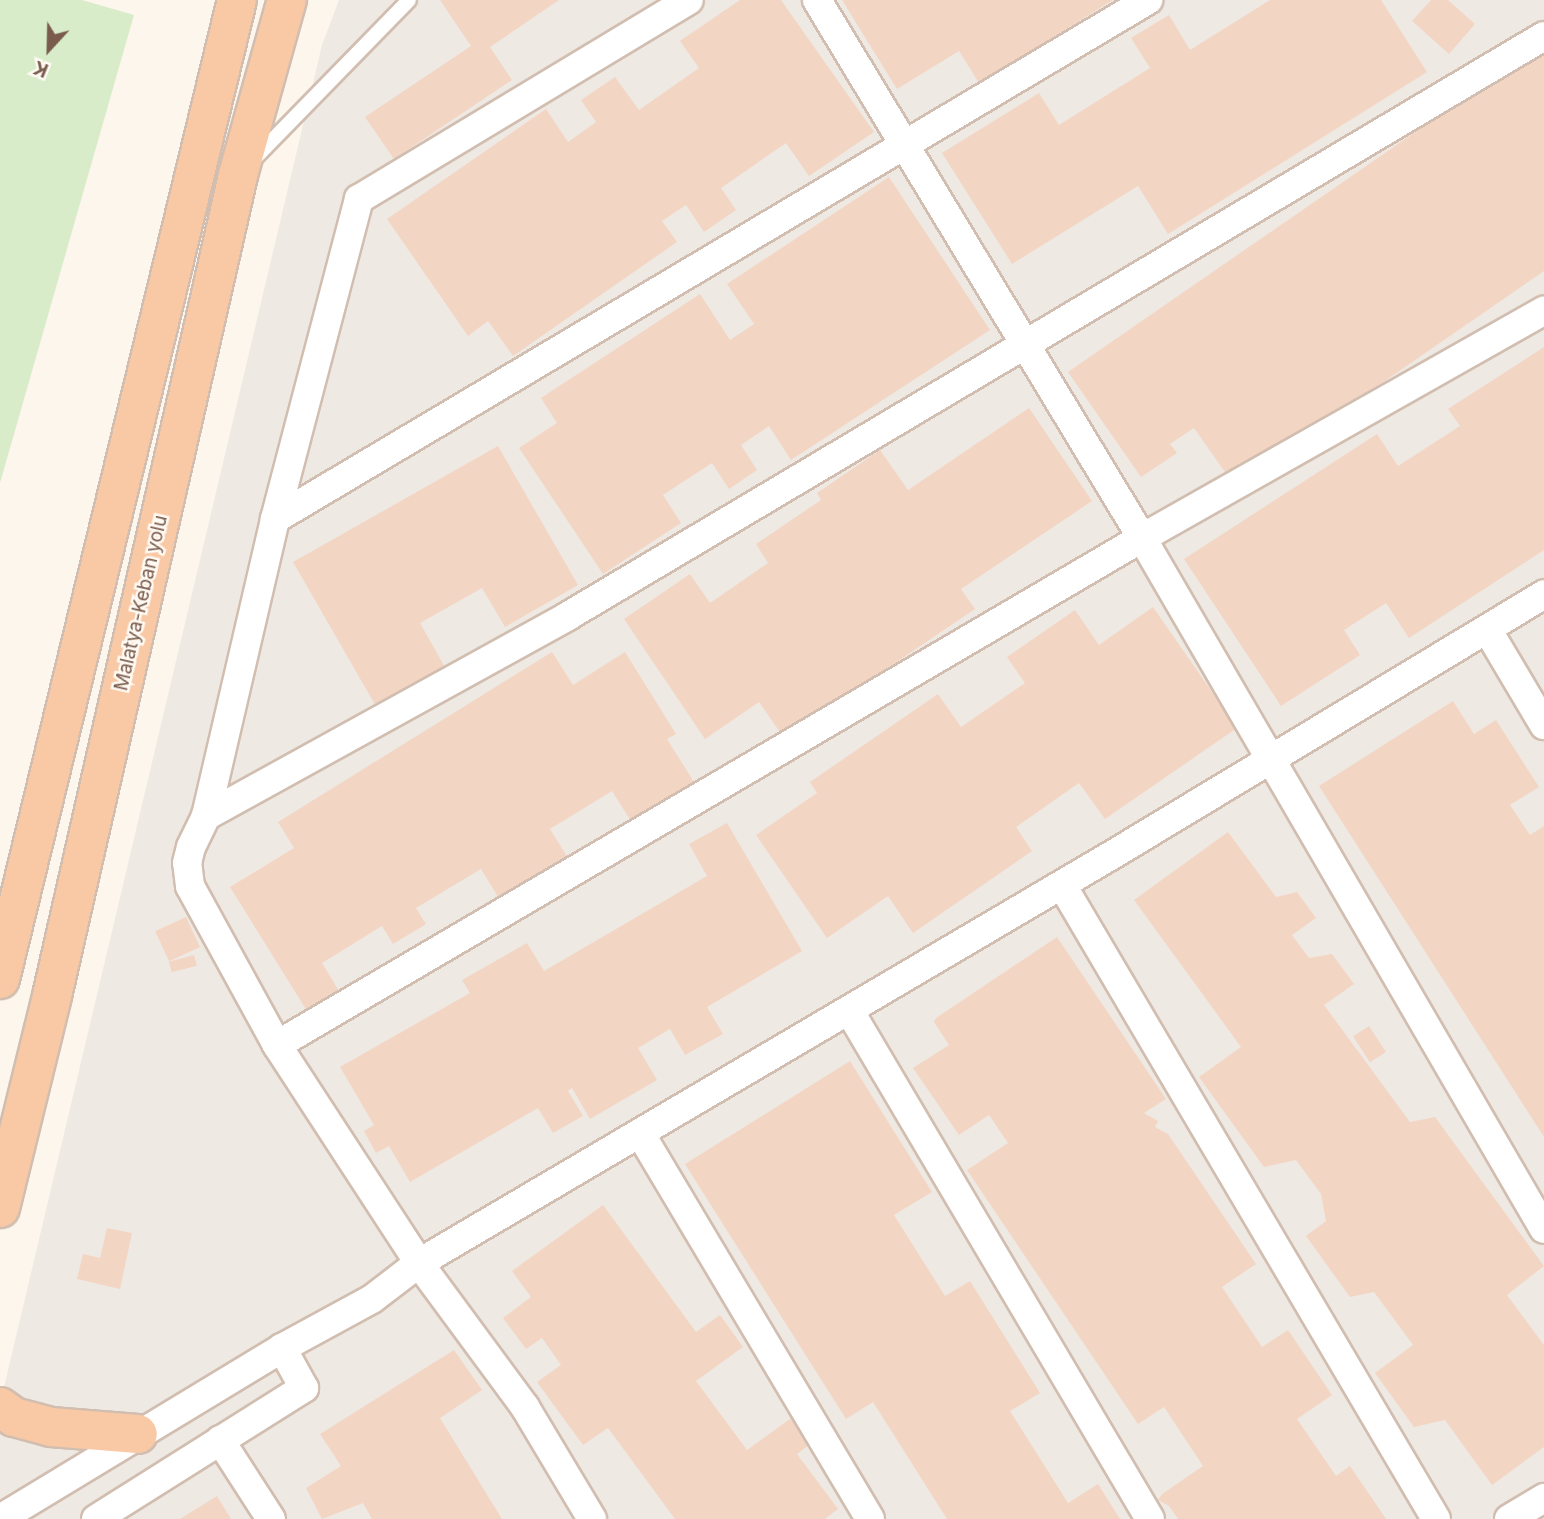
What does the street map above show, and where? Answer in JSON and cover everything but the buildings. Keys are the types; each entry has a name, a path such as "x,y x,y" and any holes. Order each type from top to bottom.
{"highway":[{"path":"0,979 237,0"},
{"name":"Malatya-Keban yolu","path":"0,1208 55,983 238,175 287,0"},
{"path":"0,1407 14,1417 51,1427 138,1434"}],"street":[{"path":"592,1519 525,1407 419,1263 277,1045 190,886 187,863 206,816 275,519 359,199 689,0"},
{"path":"817,0 902,145 1142,538 1544,1229"},
{"path":"275,519 1148,0"},
{"path":"206,816 568,616 1544,36"},
{"path":"277,1045 1142,538 1544,311"},
{"path":"0,1519 282,1348 372,1299 419,1263 1062,885 1544,594"},
{"path":"1487,629 1544,725"},
{"path":"1062,885 1436,1519"},
{"path":"849,1010 1150,1519"},
{"path":"640,1133 870,1519"},
{"path":"96,1519 304,1388 282,1348"},
{"path":"220,1440 271,1519"},
{"path":"1509,1519 1544,1498"}],"lane":[{"path":"238,175 409,0"}],"shaded area":[{"path":"339,0 1544,0 1544,1519 0,1519 0,1404 322,45"}],"green space":[{"path":"0,0 82,0 134,15 0,483"}]}
